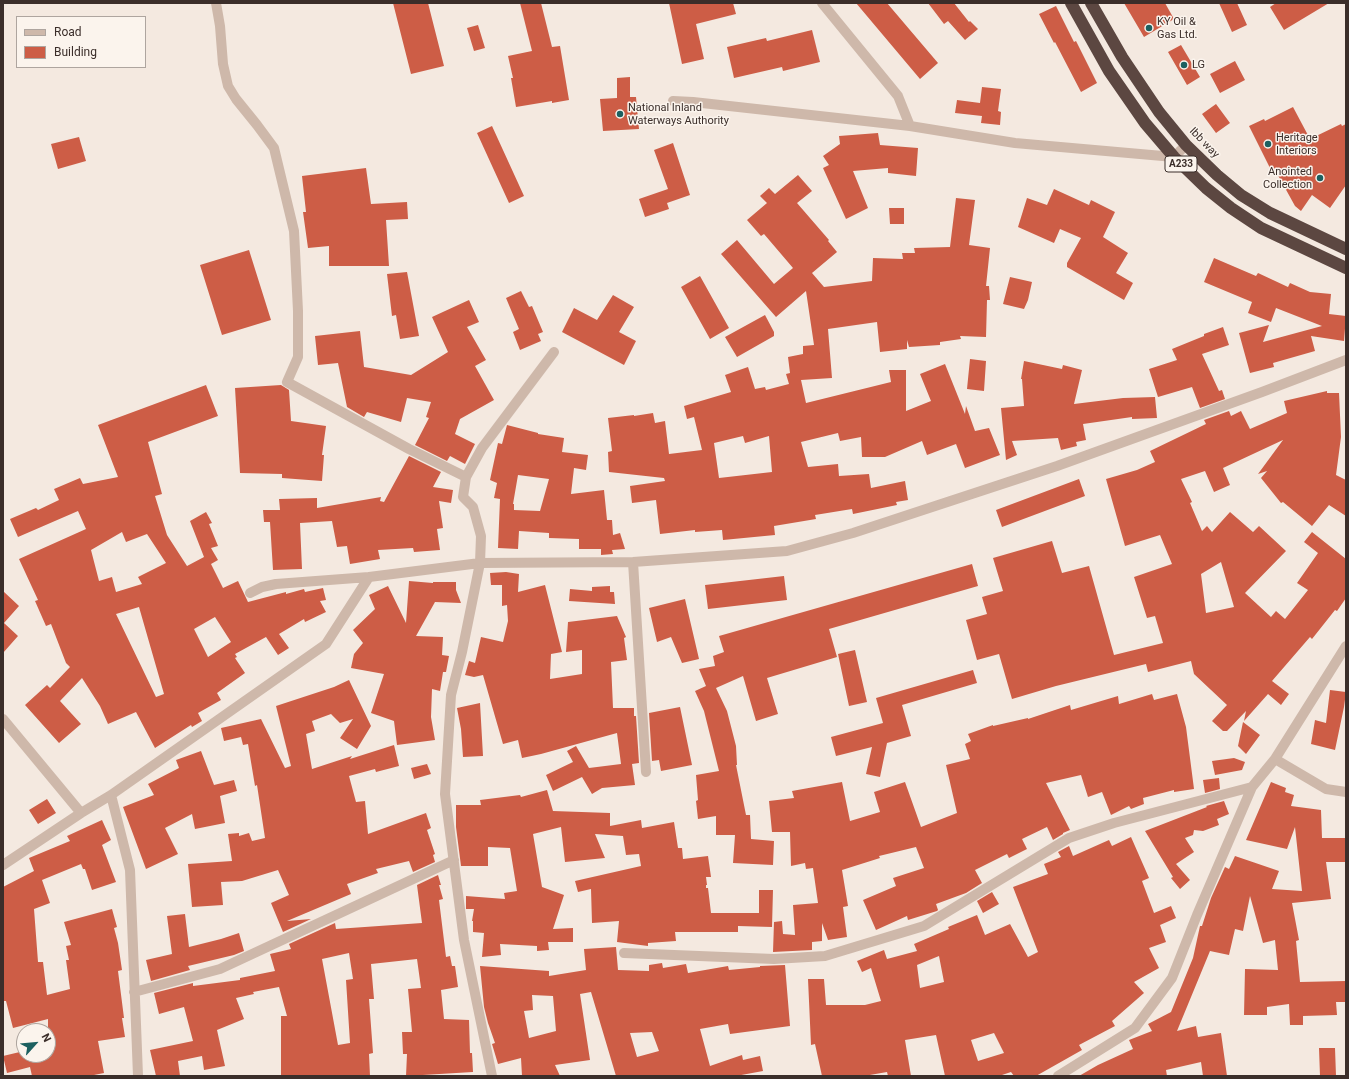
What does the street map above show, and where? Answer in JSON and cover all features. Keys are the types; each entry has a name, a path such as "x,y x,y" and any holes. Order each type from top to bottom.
{"highway":[{"name":"A233","path":"1071,3 1109,71 1145,123 1174,157 1211,192 1231,208 1262,228 1346,268"},
{"name":"Ibb way","path":"1091,3 1122,57 1159,112 1186,145 1223,180 1264,210 1346,249"}],"street":[{"path":"216,3 220,26 223,64 228,86 236,99 274,148 294,231 298,311 298,358 287,382 410,450 466,476"},
{"path":"822,3 898,96 910,126"},
{"path":"673,101 910,126 1014,143 1174,157 1186,145"},
{"path":"492,1076 464,940 445,794 450,695 462,652 480,563 481,536 473,507 463,497 466,476 482,448 554,352"},
{"path":"250,593 262,587 276,584 369,577 480,563 633,562 787,551 845,535 1057,466 1346,360"},
{"path":"633,562 646,772"},
{"path":"3,865 80,813 111,795 326,644 369,577"},
{"path":"1058,1076 1135,1028 1172,978 1197,915 1252,788 1275,759 1346,646"},
{"path":"3,719 80,813"},
{"path":"1275,759 1326,790 1346,792"},
{"path":"624,953 774,959 825,956 924,926 1069,838 1114,824 1252,788"},
{"path":"111,795 130,870 138,1076"},
{"path":"134,992 220,969 454,860"}],"building":[{"path":"393,3 428,3 444,66 411,74"},
{"path":"520,3 541,3 552,47 560,46 569,100 552,103 552,101 516,107 511,78 513,78 508,56 532,51"},
{"path":"669,3 733,3 736,14 696,24 704,59 682,64"},
{"path":"856,3 887,3 938,63 920,79"},
{"path":"928,3 954,3 969,22 970,21 978,29 965,40 948,21 944,24"},
{"name":"KY Oil & Gas Ltd.","path":"1124,3 1165,3 1174,19 1144,37"},
{"path":"1219,3 1237,3 1247,25 1232,32"},
{"path":"1276,3 1329,3 1284,30 1270,7"},
{"path":"1056,6 1074,42 1076,41 1097,83 1081,92 1039,14"},
{"path":"478,25 485,48 474,51 467,28"},
{"path":"812,30 820,62 783,71 782,67 734,78 727,47 766,38 767,41"},
{"name":"LG","path":"1181,45 1200,77 1187,85 1168,52"},
{"path":"1235,61 1245,80 1220,93 1210,74"},
{"name":"National Inland Waterways Authority","path":"630,77 630,97 636,97 639,129 603,131 600,99 617,98 617,78"},
{"path":"982,87 1001,89 998,111 1001,112 1000,125 981,123 982,116 955,113 957,100 980,103"},
{"path":"1216,104 1230,123 1216,133 1202,114"},
{"path":"1293,107 1310,139 1341,124 1342,126 1346,124 1346,185 1330,208 1312,195 1301,211 1295,206 1274,168 1271,170 1249,126 1264,119 1265,121"},
{"path":"492,126 524,196 509,203 477,133"},
{"path":"878,133 880,145 918,148 916,176 888,173 888,168 853,171 868,208 846,219 823,168 829,165 823,156 840,144 839,136"},
{"path":"79,137 86,161 58,169 51,144"},
{"path":"673,143 690,195 667,203 669,209 645,217 639,199 668,189 654,150"},
{"path":"366,168 371,204 407,202 408,219 386,220 389,266 329,266 329,246 308,248 303,212 306,212 302,176"},
{"path":"798,175 812,191 797,203 829,240 828,241 837,252 812,273 824,287 872,281 873,258 903,259 902,253 915,253 914,248 950,247 956,198 975,200 969,245 990,248 986,286 989,286 990,300 987,300 986,337 960,336 961,339 940,342 940,345 909,347 907,340 907,349 880,352 877,322 828,329 832,378 801,380 806,403 891,382 889,370 906,370 906,411 931,401 920,374 945,364 965,414 966,406 975,431 989,428 1000,455 965,468 956,444 927,455 922,441 885,457 862,457 861,437 840,441 838,433 801,442 808,467 838,464 839,476 869,474 871,488 905,481 908,500 896,502 897,505 853,514 852,509 815,515 816,519 774,526 775,535 723,540 722,530 695,532 695,530 660,534 656,500 632,503 630,486 665,481 664,478 609,472 608,452 612,451 608,418 653,413 655,423 665,421 669,454 702,450 694,417 687,419 684,406 731,392 725,375 748,367 755,389 765,387 766,390 789,384 786,374 790,373 788,357 803,354 803,346 814,345 806,291 776,317 721,254 737,240 774,284 793,268 764,234 761,236 747,220 767,203 760,196 769,188 775,194","holes":["743,436 745,443 769,436 772,472 719,478 714,443"]},
{"path":"1054,189 1089,205 1091,200 1115,212 1103,237 1128,253 1116,273 1133,283 1124,300 1067,267 1067,263 1081,238 1060,229 1054,243 1018,227 1027,198 1047,205"},
{"path":"889,208 904,208 904,224 890,224"},
{"path":"249,250 271,320 222,335 200,265"},
{"path":"1214,258 1256,276 1258,273 1288,287 1290,283 1310,292 1331,294 1329,314 1346,316 1344,341 1311,336 1315,351 1273,363 1274,367 1250,373 1239,333 1269,325 1263,342 1322,326 1276,308 1271,322 1248,313 1252,302 1204,282"},
{"path":"407,272 419,336 400,339 396,315 392,316 387,274"},
{"path":"700,276 729,328 710,339 681,287"},
{"path":"1010,277 1032,282 1028,300 1024,309 1003,304"},
{"path":"521,291 529,307 532,306 543,332 538,334 541,341 520,350 513,332 519,329 506,298"},
{"path":"613,295 634,307 619,332 636,341 624,365 562,332 574,308 597,320"},
{"path":"469,300 479,322 467,327 486,360 475,366 494,400 460,419 455,434 475,444 465,464 450,456 447,461 415,445 429,418 426,417 431,402 407,398 401,422 367,412 364,417 347,407 338,363 318,365 315,336 360,331 364,367 411,375 448,352 432,317"},
{"path":"765,315 774,332 774,336 737,357 725,337"},
{"path":"1223,327 1229,345 1202,354 1219,391 1222,390 1225,399 1200,408 1192,387 1158,397 1149,369 1177,360 1172,349"},
{"path":"970,359 986,361 984,391 967,389"},
{"path":"1024,361 1062,369 1063,365 1082,370 1074,404 1123,398 1155,397 1157,418 1132,419 1132,417 1083,424 1086,440 1076,442 1077,446 1061,450 1058,438 1012,441 1017,455 1006,460 1001,408 1024,406 1021,379"},
{"path":"206,385 218,416 148,442 162,494 155,496 167,535 187,566 204,557 190,521 206,512 212,523 209,524 218,546 211,548 218,560 211,564 223,588 238,581 248,602 286,592 286,594 304,589 305,592 323,588 326,600 320,601 326,612 305,622 304,619 279,634 289,648 278,655 266,637 235,654 237,657 235,658 245,673 217,693 221,700 198,713 202,721 192,727 191,725 155,748 136,712 108,724 100,706 82,678 60,701 81,724 59,743 25,705 47,685 50,688 70,667 66,663 51,624 46,626 35,601 38,600 19,559 86,529 78,511 18,537 10,519 36,508 38,510 59,500 54,489 80,478 83,484 118,477 98,425","holes":["122,532 126,542 147,534 166,563 138,577 142,584 116,592 112,577 99,581 91,550","139,607 164,694 156,697 116,614","215,617 231,642 208,657 194,629"]},
{"path":"281,385 289,390 291,421 326,426 322,455 324,455 322,481 282,478 282,474 240,473 235,388"},
{"path":"1327,391 1327,393 1339,393 1341,437 1336,475 1346,480 1346,516 1329,505 1312,526 1283,502 1281,503 1261,478 1267,471 1258,474 1283,440 1223,468 1230,485 1214,492 1205,471 1181,479 1192,502 1190,503 1202,531 1207,526 1212,532 1230,512 1253,532 1259,526 1286,551 1245,593 1271,617 1276,611 1285,619 1308,590 1297,583 1318,553 1304,542 1312,532 1346,559 1346,598 1337,611 1335,610 1312,639 1310,637 1272,681 1289,694 1281,705 1268,694 1244,721 1246,711 1227,731 1223,731 1212,721 1227,705 1194,674 1191,661 1148,672 1146,664 1056,686 1012,699 999,654 977,660 966,620 987,614 982,597 1003,591 993,558 1052,541 1062,573 1089,566 1114,655 1163,643 1155,616 1147,618 1134,577 1172,564 1160,535 1125,546 1106,479 1137,470 1155,462 1150,451 1206,424 1204,420 1229,411 1231,416 1241,411 1250,429 1287,413 1284,401","holes":["1221,562 1234,607 1206,613 1201,574"]},
{"path":"507,425 538,434 564,438 562,452 588,455 586,470 574,468 571,494 604,490 607,520 612,520 613,535 620,533 625,549 612,550 613,554 601,555 601,549 579,549 579,539 549,538 549,533 519,531 518,549 498,548 500,499 494,498 497,483 490,480 498,443 502,444","holes":["518,475 549,479 540,511 514,510 513,504"]},
{"path":"409,456 441,472 433,487 453,490 451,503 439,501 443,528 437,529 440,550 414,552 413,548 378,550 380,559 350,564 347,546 337,547 332,521 300,523 302,569 273,570 270,522 264,522 263,510 280,510 279,499 317,498 317,508 381,497 380,501 384,502"},
{"path":"1079,479 1085,496 1002,527 996,510"},
{"path":"972,564 978,586 829,629 837,657 767,678 778,714 756,721 743,676 716,688 727,711 736,746 736,765 746,815 750,815 751,839 774,841 773,865 733,863 735,835 716,835 716,816 698,819 696,801 698,800 696,775 719,771 704,711 695,691 706,686 699,669 715,666 713,656 724,652 719,636"},
{"path":"506,572 519,574 518,592 545,585 562,652 551,654 550,679 582,674 582,650 566,652 568,622 617,616 626,637 624,638 627,660 611,662 613,708 634,708 634,716 636,716 639,763 632,764 635,785 602,788 592,794 582,777 553,791 546,775 573,762 567,751 576,746 589,768 621,764 617,733 522,758 518,740 503,744 483,675 474,677 465,675 469,661 475,663 481,637 503,642 508,621 507,605 502,606 502,585 491,585 490,573"},
{"path":"784,576 787,600 708,609 705,585"},
{"path":"409,581 433,583 456,582 456,590 461,603 435,602 416,636 443,637 442,655 449,656 446,672 443,672 440,691 432,689 431,717 435,740 397,745 394,721 371,713 384,674 351,668 354,654 363,643 353,630 375,609 369,595 388,586 406,623"},
{"path":"610,586 610,592 614,592 615,604 569,601 570,589 592,591 592,587"},
{"path":"3,591 19,606 4,623 18,636 3,653"},
{"path":"685,599 699,659 682,663 671,637 657,642 649,608"},
{"path":"855,650 867,702 849,706 838,654"},
{"path":"973,670 977,683 902,705 911,736 887,743 880,777 866,774 872,747 836,756 831,737 883,723 876,698"},
{"path":"349,680 371,726 357,749 340,738 353,719 340,723 331,714 312,721 315,731 306,734 312,769 352,756 350,759 394,745 399,766 376,772 375,769 349,776 356,802 365,801 368,834 426,813 431,828 427,830 435,854 433,855 435,862 413,872 409,861 376,869 378,873 347,884 351,894 287,921 311,919 283,932 271,903 289,895 278,870 242,881 221,882 223,905 192,907 188,864 232,861 228,834 239,833 239,836 249,833 252,841 265,838 257,785 255,786 248,744 243,745 241,737 224,741 221,728 261,719 285,768 291,766 276,706 334,687"},
{"path":"1330,690 1346,692 1335,750 1311,744 1315,720 1326,723"},
{"path":"1152,694 1154,700 1177,694 1186,727 1194,789 1174,792 1174,790 1143,798 1144,804 1131,809 1129,806 1111,815 1102,792 1088,797 1081,775 1046,783 1070,830 1053,840 1047,827 1022,839 1027,849 1009,858 1007,854 975,870 982,883 966,893 936,904 937,911 908,920 907,916 876,930 863,900 896,886 893,878 924,868 916,847 879,856 880,858 842,870 848,906 843,907 847,937 828,940 822,923 822,941 812,942 812,950 773,952 774,922 782,921 783,934 795,935 793,905 818,903 813,868 806,869 805,863 791,866 790,832 772,832 769,801 794,798 792,791 842,782 850,821 880,812 874,792 905,782 921,827 957,813 946,765 970,759 965,744 971,741 968,734 993,725 1028,719 1070,705 1071,710 1118,696 1119,704"},
{"path":"480,703 483,756 463,757 461,729 457,708"},
{"path":"680,707 692,765 661,771 659,760 652,761 649,713"},
{"path":"1243,722 1260,735 1246,754 1238,746"},
{"path":"201,751 214,785 234,780 237,791 220,796 225,823 195,829 192,814 165,828 178,854 146,869 123,807 154,795 148,784 179,768 176,760"},
{"path":"1234,758 1245,762 1242,770 1215,775 1212,761"},
{"path":"427,764 431,774 414,779 411,768"},
{"path":"1219,778 1220,789 1205,793 1203,780"},
{"path":"1271,782 1286,788 1285,792 1294,795 1291,806 1321,810 1322,838 1346,838 1346,862 1326,862 1331,899 1292,903 1299,940 1296,941 1300,982 1346,981 1346,1002 1336,1002 1337,1015 1303,1016 1303,1025 1290,1025 1289,1004 1267,1007 1267,1015 1244,1015 1245,969 1278,970 1275,940 1263,943 1250,896 1243,931 1235,929 1229,955 1210,951 1177,1031 1196,1026 1198,1037 1221,1033 1227,1076 1203,1076 1201,1062 1166,1070 1167,1076 1079,1076 1098,1065 1133,1049 1129,1040 1152,1031 1148,1024 1171,1012 1193,958 1200,926 1202,926 1211,898 1225,867 1229,869 1235,856 1279,871 1272,889 1302,891 1295,827 1287,849 1246,840"},
{"path":"547,790 553,811 610,813 610,826 641,820 642,828 674,822 678,848 682,848 683,859 708,856 711,877 706,877 706,888 708,888 711,913 759,913 759,890 773,890 772,927 738,926 738,932 675,932 676,941 648,943 648,946 617,942 619,921 592,923 591,889 578,892 575,881 641,866 639,854 626,855 623,836 595,834 605,858 565,862 561,827 533,834 542,887 564,895 553,929 573,928 573,942 548,942 549,950 537,951 537,946 500,944 501,955 482,957 484,933 473,932 472,921 474,909 466,909 466,896 505,899 504,893 517,891 510,848 488,847 488,866 461,866 456,827 456,805 481,805 480,800 520,795 521,797"},
{"path":"47,799 56,813 38,824 29,810"},
{"path":"1224,801 1229,814 1217,819 1219,825 1203,831 1194,830 1193,835 1185,838 1194,852 1176,864 1190,880 1180,889 1171,878 1173,877 1145,831 1207,807 1206,806"},
{"path":"102,820 111,840 102,845 116,882 92,890 85,869 83,869 81,864 42,880 50,903 34,909 38,962 43,962 47,995 70,989 66,960 69,960 66,946 71,945 64,922 112,909 117,927 114,928 122,970 118,971 125,1037 98,1041 104,1073 89,1076 32,1076 30,1067 7,1073 3,1056 16,1053 16,1063 56,1063 56,1023 48,1023 48,1019 32,1023 16,1023 16,1027 13,1028 6,1001 3,1001 3,887 34,871 29,858 70,841 67,836"},
{"path":"1131,837 1149,878 1142,881 1154,913 1171,906 1176,918 1160,925 1166,942 1149,948 1159,968 1134,982 1144,993 1112,1021 1115,1026 1079,1045 1082,1050 1036,1076 1014,1076 1011,1072 999,1076 945,1076 936,1035 905,1040 911,1076 888,1076 887,1072 864,1076 822,1076 815,1044 811,1045 808,979 824,979 826,1005 865,1005 881,1001 871,968 862,972 857,961 884,950 887,959 917,951 914,944 949,929 948,927 977,915 985,935 1010,924 1028,957 1038,952 1013,887 1048,874 1044,864 1061,857 1058,852 1069,846 1073,856 1109,840 1112,846","holes":["939,956 944,982 920,988 917,965","994,1033 1004,1053 978,1061 971,1040"]},
{"path":"438,875 443,899 439,900 446,957 450,956 452,966 455,966 458,987 441,990 444,1019 469,1020 470,1053 472,1053 473,1072 406,1076 407,1054 403,1054 402,1032 412,1032 408,989 421,988 417,959 371,964 374,999 369,999 373,1053 369,1054 370,1076 281,1076 281,1016 287,1016 279,987 253,992 254,994 236,998 244,1019 217,1030 225,1066 204,1070 202,1056 178,1061 180,1076 156,1076 150,1050 193,1041 184,1007 159,1014 154,993 193,983 193,986 240,980 240,978 275,971 270,954 291,949 289,944 335,923 336,929 422,923 417,885","holes":["349,953 353,979 346,980 350,1043 338,1045 322,959"]},
{"path":"992,892 999,904 983,913 977,901"},
{"path":"185,914 189,947 239,933 244,951 234,955 188,966 190,970 151,981 146,960 172,954 167,916"},
{"path":"616,947 618,970 649,971 649,965 662,963 663,968 686,964 688,973 728,966 729,970 760,966 785,965 790,1026 730,1034 728,1024 700,1029 710,1066 742,1055 743,1060 760,1056 763,1071 736,1076 616,1076 591,992 580,994 590,1060 555,1065 560,1076 522,1076 521,1058 498,1064 492,1044 495,1043 484,1007 480,966 549,971 549,976 586,970 584,949","holes":["532,995 553,996 556,1031 529,1038 524,1011 533,1010","652,1032 659,1051 637,1057 630,1033"]},
{"path":"1319,1048 1335,1048 1336,1076 1320,1076"}],"place":[{"name":"KY Oil & Gas Ltd.","path":"1149,28"},
{"name":"LG","path":"1184,65"},
{"name":"National Inland Waterways Authority","path":"620,114"},
{"name":"Heritage Interiors","path":"1268,144"},
{"name":"Anointed Collection","path":"1320,178"}]}
